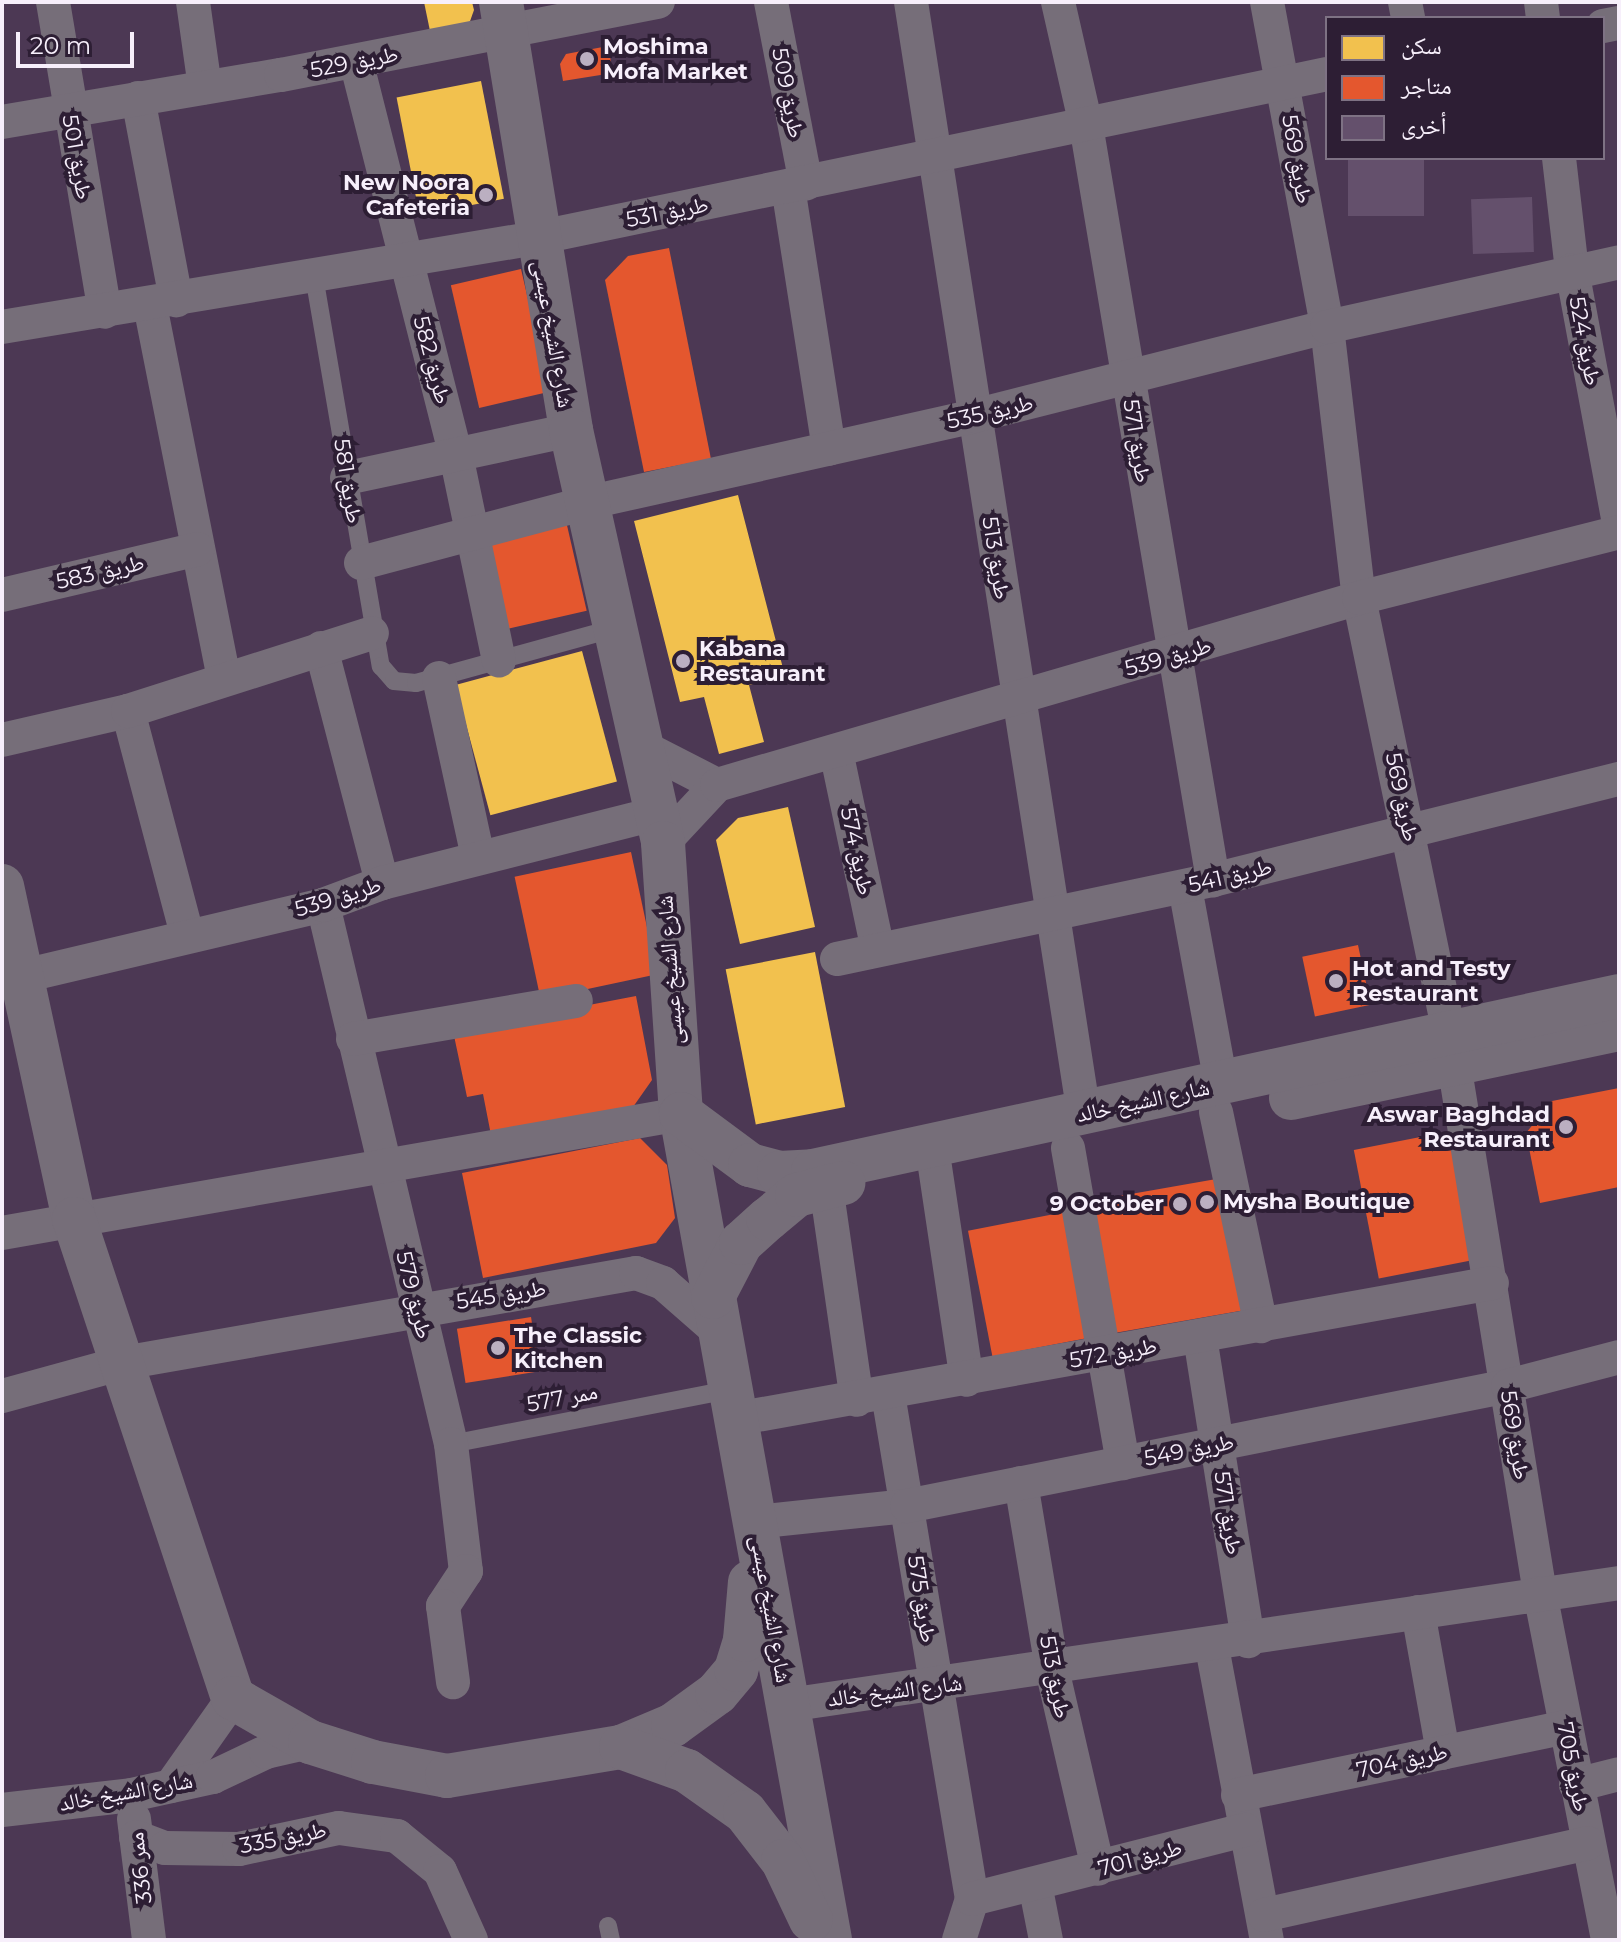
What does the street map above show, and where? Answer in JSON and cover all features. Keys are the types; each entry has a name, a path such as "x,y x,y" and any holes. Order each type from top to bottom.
{"street":[{"name":"طريق 501","path":"53,2 68,109 105,312"},
{"path":"193,2 205,87"},
{"name":"طريق 529","path":"2,122 356,61 504,18 658,2"},
{"name":"طريق 509","path":"771,2 829,449"},
{"name":"طريق 513","path":"911,2 1052,914 1076,1131 1105,1354 1123,1463"},
{"name":"طريق 571","path":"1058,2 1086,125 1172,656 1199,884 1219,1098 1261,1326"},
{"name":"طريق 569","path":"1267,2 1327,327 1359,598 1410,834 1451,1050 1492,1283 1540,1593"},
{"name":"شارع الشيخ عيسى","path":"504,18 536,238 571,430 645,748 659,828 666,959 681,1114 830,1940"},
{"name":"طريق 582","path":"356,61 456,455 499,661"},
{"name":"طريق 531","path":"2,327 536,238 1325,74"},
{"path":"138,98 198,549 224,678"},
{"name":"طريق 524","path":"1559,160 1572,270 1619,523"},
{"name":"طريق 535","path":"361,563 586,503 974,416 1127,380 1327,327 1572,270 1619,262"},
{"path":"347,478 571,430"},
{"name":"طريق 539","path":"717,785 1172,656 1359,598 1619,532"},
{"name":"طريق 583","path":"2,595 198,549"},
{"path":"2,740 128,711 372,633"},
{"path":"321,648 382,883"},
{"path":"439,678 478,857"},
{"path":"128,711 187,935"},
{"path":"645,748 717,785 659,828"},
{"name":"طريق 574","path":"836,751 878,950"},
{"name":"طريق 541","path":"837,959 1199,884 1410,834 1619,779"},
{"name":"طريق 539","path":"11,977 323,905 382,883 478,857 659,828"},
{"path":"2,886 11,977 74,1219 233,1698 310,1742 373,1762 447,1776 621,1747 673,1725 717,1693 736,1670 745,1640 755,1522"},
{"name":"طريق 579","path":"323,905 416,1309 451,1444 466,1571 443,1606 453,1682"},
{"name":"شارع الشيخ خالد","path":"1451,1050 1619,996"},
{"path":"353,1039 576,1001"},
{"name":"شارع الشيخ خالد","path":"716,1314 741,1243 797,1195 826,1186 935,1167 1219,1098 1451,1050 1619,1029"},
{"path":"2,1233 681,1114"},
{"name":"شارع الشيخ خالد","path":"681,1114 750,1165 779,1173 813,1171 1076,1131"},
{"path":"935,1167 967,1380"},
{"name":"طريق 575","path":"826,1186 872,1397 907,1506 972,1899"},
{"name":"طريق 545","path":"2,1396 123,1363 416,1309 636,1273 663,1283 716,1314"},
{"name":"طريق 572","path":"732,1404 872,1397 1492,1283"},
{"name":"طريق 571","path":"1200,1337 1248,1641"},
{"name":"طريق 549","path":"755,1522 907,1506 1508,1386 1619,1357"},
{"name":"طريق 513","path":"1021,1483 1052,1669 1098,1869"},
{"name":"شارع الشيخ خالد","path":"788,1705 1212,1647 1418,1612 1619,1583"},
{"name":"طريق 705","path":"1540,1593 1608,1940"},
{"path":"1418,1612 1443,1753"},
{"path":"1212,1647 1266,1928 1588,1843"},
{"path":"171,1786 233,1698"},
{"name":"طريق 704","path":"1238,1795 1565,1727"},
{"name":"شارع الشيخ خالد","path":"3,1802 131,1795 213,1777 266,1752 310,1742"},
{"path":"621,1747 687,1771 745,1812 783,1861 820,1940"},
{"path":"1576,1785 1619,1774"},
{"name":"ممر 336","path":"131,1795 149,1940"},
{"name":"طريق 335","path":"136,1837 165,1848 239,1849 339,1828 397,1836 440,1871 471,1940"},
{"name":"طريق 701","path":"972,1899 1245,1830"},
{"path":"1035,1884 1046,1940"},
{"path":"959,1940 972,1899"}],"lane":[{"name":"طريق 581","path":"314,276 372,633 381,666 394,681 439,678"},
{"path":"439,678 618,627"},
{"name":"ممر 577","path":"451,1444 732,1404"}],"building: سكن":[{"path":"424,2 472,2 474,10 469,24 430,31"},
{"path":"481,81 504,199 419,215 397,97"},
{"path":"738,495 785,676 749,685 764,742 719,754 704,697 680,702 634,521"},
{"path":"582,651 617,781 490,815 455,685"},
{"path":"788,807 815,927 740,944 716,840 738,818"},
{"path":"815,952 845,1107 756,1124 726,969"}],"building: متاجر":[{"name":"Moshima Mofa Market","path":"608,46 613,73 563,81 560,64 566,54"},
{"path":"669,248 711,459 644,472 605,280 628,256"},
{"path":"521,269 549,392 479,408 451,285"},
{"path":"566,521 587,611 508,629 487,539"},
{"path":"631,852 657,974 541,999 515,877"},
{"name":"Hot and Testy Restaurant","path":"1358,945 1371,1005 1315,1017 1302,957"},
{"path":"636,996 652,1080 633,1107 491,1135 483,1094 467,1097 453,1031"},
{"path":"1619,1088 1619,1187 1540,1203 1526,1133 1552,1101"},
{"path":"1451,1131 1476,1260 1379,1278 1354,1150"},
{"path":"640,1138 667,1165 675,1218 656,1243 483,1278 462,1173"},
{"path":"1222,1178 1245,1310 1114,1333 1091,1201"},
{"path":"1075,1210 1099,1336 992,1356 968,1231"},
{"name":"The Classic Kitchen","path":"531,1317 540,1371 466,1383 457,1329"}],"building: أخرى":[{"path":"1348,160 1424,160 1424,216 1348,216"},
{"path":"1532,197 1534,252 1473,254 1471,199"}],"place":[{"name":"Moshima Mofa Market","path":"587,59"},
{"name":"New Noora Cafeteria","path":"486,195"},
{"name":"Kabana Restaurant","path":"683,661"},
{"name":"Hot and Testy Restaurant","path":"1336,981"},
{"name":"Aswar Baghdad Restaurant","path":"1566,1127"},
{"name":"Mysha Boutique","path":"1207,1202"},
{"name":"9 October","path":"1180,1204"},
{"name":"The Classic Kitchen","path":"498,1348"}]}
